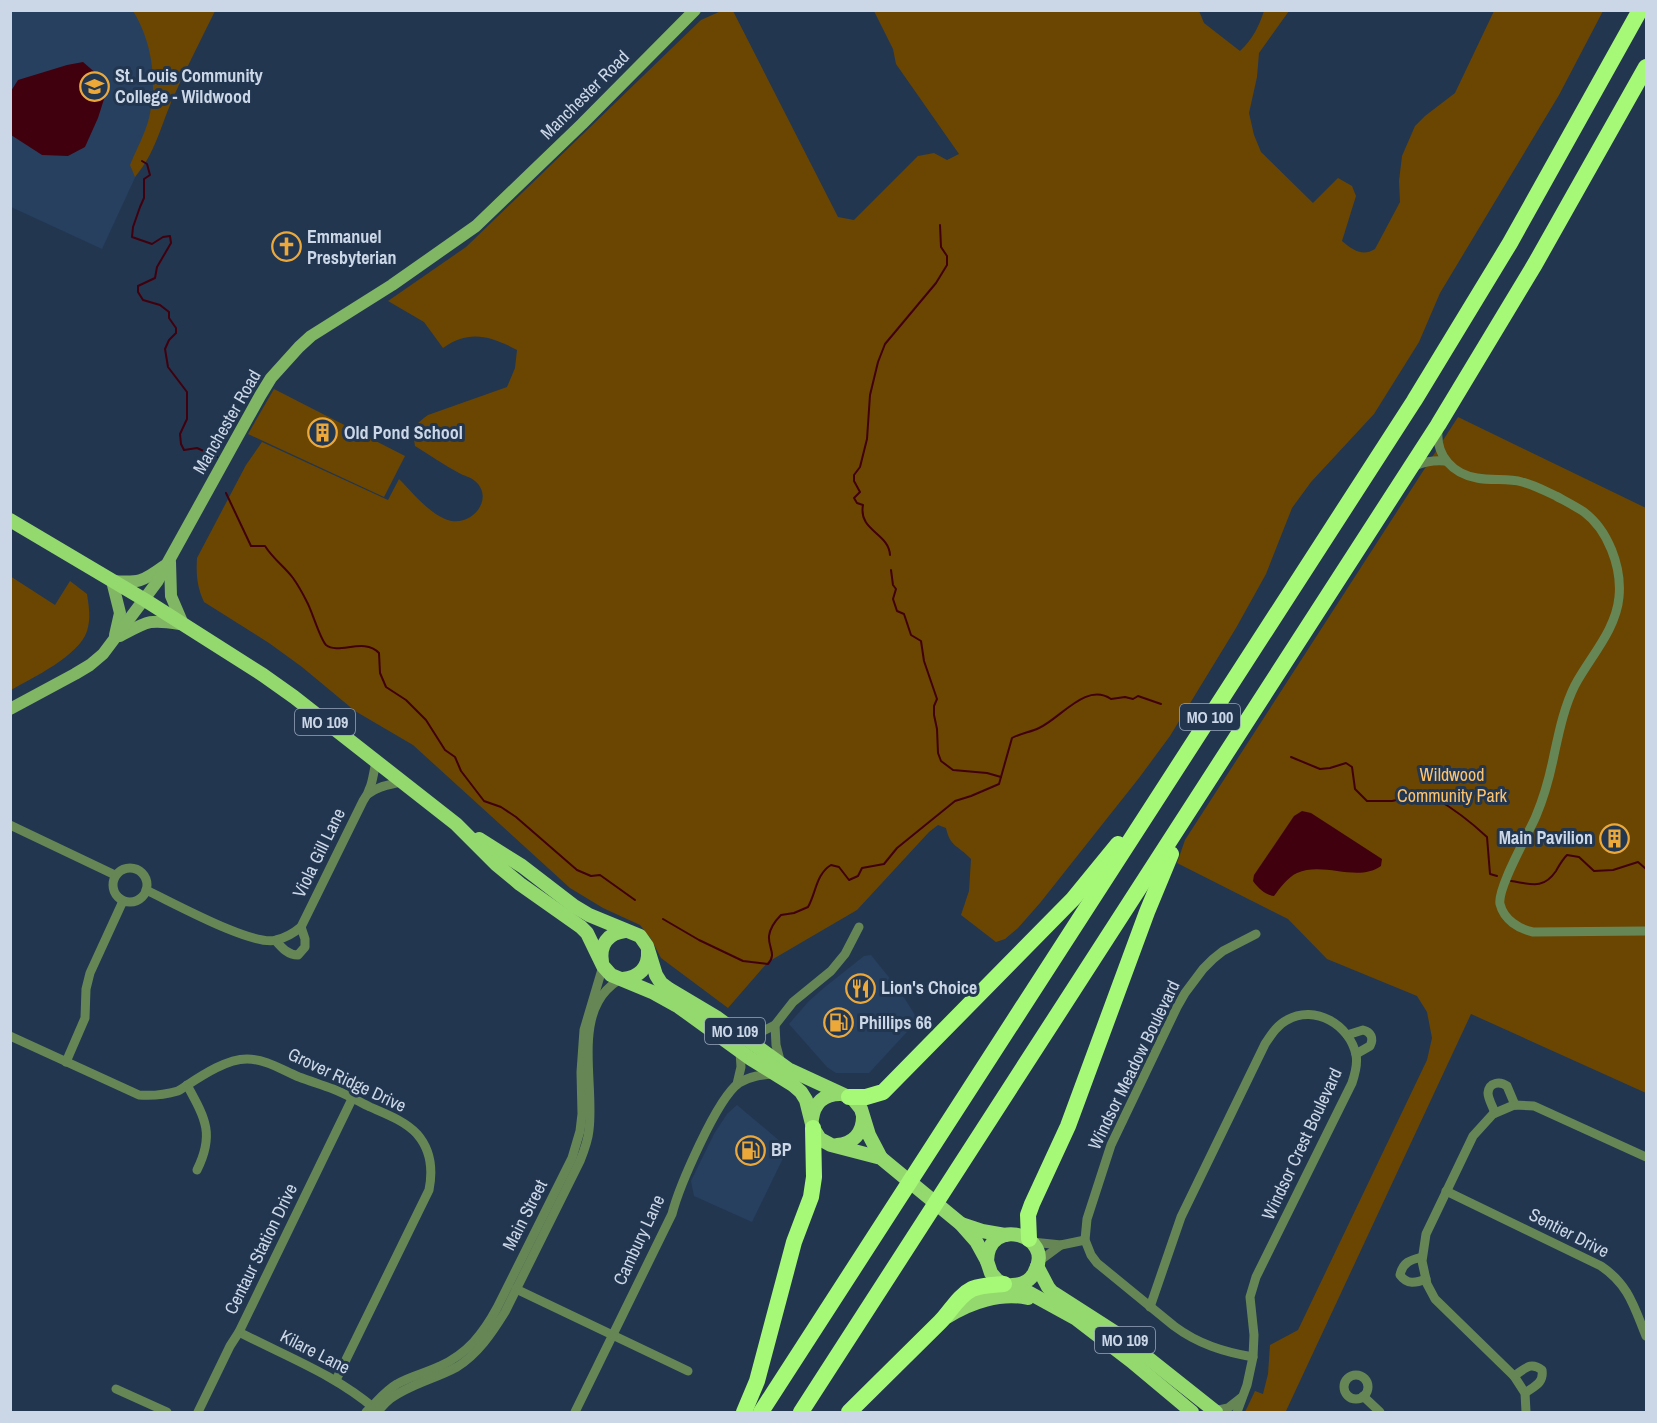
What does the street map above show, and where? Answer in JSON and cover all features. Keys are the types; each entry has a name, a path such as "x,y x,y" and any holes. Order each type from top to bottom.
{"highway":[{"name":"MO 100","path":"761,1413 1364,481 1462,323 1550,172 1640,10"},
{"name":"MO 100","path":"801,1413 1411,468 1541,254 1647,67"},
{"path":"845,1095 866,1097 883,1092 1073,899 1146,809 1154,803"},
{"path":"1030,1241 1028,1215 1032,1204 1068,1126 1147,912 1194,804"},
{"path":"744,1413 757,1381 794,1242 811,1197 814,1177 812,1123"},
{"path":"849,1413 957,1301 972,1289 1008,1285"}],"main road":[{"name":"MO 109","path":"10,519 145,600 263,675 456,824 522,866 574,906 601,921 640,936 661,982 735,1031 801,1092 820,1139 831,1145 881,1158"},
{"name":"MO 109","path":"456,824 504,870 581,927 587,933 602,964 611,975 679,1007 740,1052 845,1095 856,1102 881,1158 961,1224 976,1241 996,1280 1024,1290 1075,1318 1192,1413"},
{"path":"602,964 601,954 604,942 613,934 625,931"},
{"path":"622,979 634,977 644,970 648,950"},
{"path":"812,1123 815,1107 821,1100 828,1095 845,1095"},
{"path":"831,1145 844,1144 856,1138 862,1126 862,1113"},
{"name":"MO 109","path":"961,1224 982,1231 1005,1235 1017,1234 1030,1241 1036,1250 1038,1264 1052,1292 1119,1335 1215,1412"},
{"path":"987,1261 991,1245 1005,1235"},
{"path":"1008,1285 1020,1284 1028,1280 1034,1274 1038,1264"},
{"path":"942,1319 969,1305 1009,1295 1043,1301"}],"street":[{"name":"Manchester Road","path":"10,709 90,665 103,654 145,600 170,562 260,396 271,378 299,347 324,327 392,285 476,226 582,124 695,10"},
{"path":"1438,425 1437,441 1445,461"},
{"path":"1411,468 1426,461 1445,461 1464,474 1477,478 1524,482 1584,512 1605,537 1619,573 1619,597 1614,620 1574,686 1556,741 1536,817 1508,875 1500,904 1515,925 1533,932 1647,931"},
{"path":"114,639 120,613 112,581 143,580 170,562"},
{"path":"170,562 171,596 183,624"},
{"path":"114,639 147,622 158,620 183,624"},
{"name":"Viola Gill Lane","path":"146,890 255,939 276,941 301,927 368,794 376,761"},
{"path":"368,794 387,784 401,782"},
{"path":"10,825 115,875"},
{"path":"124,868 140,870 146,879 146,890 140,899 123,901 113,890 115,875 124,868"},
{"path":"66,1062 85,1018 86,990 90,973 123,901"},
{"name":"Viola Gill Lane","path":"276,941 292,955 298,955 305,946 301,927"},
{"path":"735,1031 757,1034 775,1025 793,1002 831,971 846,954 859,927"},
{"name":"Windsor Meadow Boulevard","path":"1085,1240 1087,1219 1107,1156 1176,1007 1203,969 1223,951 1256,934"},
{"name":"Main Street","path":"375,1411 396,1385 440,1366 469,1348 487,1326 501,1300 567,1169 577,1144 582,1114 581,1064 584,1030 602,964"},
{"name":"Main Street","path":"375,1411 406,1389 459,1366 472,1356 493,1332 505,1312 586,1145 590,1113 589,1056 593,1016 602,995 609,987 622,979"},
{"path":"1150,1307 1181,1217 1272,1033 1287,1019 1313,1015 1333,1022 1347,1035 1367,1031 1371,1036 1370,1046 1356,1054"},
{"path":"737,1084 752,1076 778,1069 775,1025"},
{"name":"Windsor Crest Boulevard","path":"1238,1413 1253,1357 1254,1335 1250,1297 1252,1288 1352,1083 1356,1070 1356,1054 1347,1035"},
{"name":"Grover Ridge Drive","path":"10,1036 139,1095 155,1096 178,1091 224,1064 234,1060 255,1059 335,1090 411,1129 424,1143 430,1158 431,1180 426,1197 336,1380"},
{"name":"Cambury Lane","path":"575,1413 672,1214 676,1199 698,1151 718,1111 737,1084 741,1067 740,1052"},
{"path":"1495,1113 1488,1095 1490,1088 1496,1083 1500,1082 1507,1086 1515,1105"},
{"path":"187,1085 205,1118 207,1138 197,1170"},
{"name":"Centaur Station Drive","path":"198,1413 352,1099"},
{"path":"1526,1413 1525,1393 1514,1376 1435,1299 1426,1279 1422,1257 1426,1234 1446,1191 1474,1133 1495,1113 1515,1105 1534,1106 1647,1157"},
{"name":"Sentier Drive","path":"1446,1191 1601,1266 1622,1283 1647,1336"},
{"path":"1030,1241 1061,1245 1085,1240 1097,1263 1183,1333 1215,1349 1253,1357"},
{"path":"1038,1264 1061,1245"},
{"path":"1422,1257 1406,1262 1400,1275 1409,1282 1426,1279"},
{"path":"516,1289 688,1371"},
{"name":"Kilare Lane","path":"239,1332 336,1380 375,1411"},
{"path":"1514,1376 1530,1366 1536,1365 1542,1370 1541,1382 1525,1393"},
{"path":"116,1389 160,1411"},
{"path":"1363,1396 1380,1413"},
{"path":"1215,1412 1228,1408 1242,1397"}],"shaded area":[{"name":"St. Louis Community College - Wildwood","path":"11,11 212,11 102,249 11,207"},
{"path":"83,62 98,75 105,96 85,147 68,156 42,155 11,135 11,91 18,80"},
{"path":"1302,811 1311,813 1382,859 1381,866 1362,873 1307,870 1290,877 1274,896 1259,889 1253,881 1254,875 1294,816"},
{"path":"871,955 900,991 918,1020 869,1073 836,1073 827,1067 789,1024 825,987 864,956"},
{"path":"737,1105 788,1148 752,1222 694,1196 691,1181 714,1134 727,1114"}],"green space":[{"path":"133,11 215,11 178,87 153,149 135,177 130,165 149,118 153,77 145,35"},
{"path":"721,11 733,11 838,217 854,220 918,156 934,153 947,160 959,154 896,64 893,49 874,11 1199,11 1204,23 1240,51 1255,32 1264,11 1289,11 1259,53 1257,77 1249,113 1254,135 1261,152 1313,203 1338,178 1352,186 1356,196 1342,241 1354,250 1366,252 1375,249 1400,202 1399,181 1402,156 1415,126 1455,93 1494,11 1603,11 1559,95 1440,293 1419,342 1374,414 1311,482 1292,508 1266,574 1170,736 1040,903 1018,928 1005,939 996,942 961,915 969,891 971,859 952,842 946,828 938,825 857,910 768,962 728,1008 661,958 640,925 603,908 570,888 413,745 355,711 269,643 204,602 198,586 197,570 197,558 246,465 262,442 388,500 399,479 426,507 445,519 463,520 471,517 477,511 483,496 481,488 472,478 453,470 415,446 414,431 419,422 428,415 507,387 515,368 517,350 498,341 480,337 462,338 443,348 424,322 388,301 466,247 701,20"},
{"path":"274,389 405,456 384,497 248,434"},
{"name":"Wildwood Community Park","path":"1458,417 1646,508 1646,1093 1471,1014 1287,1412 1245,1412 1255,1391 1263,1394 1268,1374 1270,1345 1298,1330 1427,1060 1432,1038 1427,1012 1417,996 1327,959 1288,919 1177,863 1185,840"},
{"path":"10,576 55,605 70,581 87,594 89,613 87,631 75,649 42,673 11,690"}],"waterway":[{"path":"142,161 147,164 150,175 144,179 144,198 133,227 132,237 152,244 163,237 170,236 171,243 157,267 155,278 138,286 138,292 143,300 160,305 169,312 169,318 176,328 176,333 169,340 165,349 168,367 187,392 187,419 180,434 181,444 184,450 197,448 217,457"},
{"path":"890,555 885,542 865,521 863,505 857,503 854,498 860,492 854,481 854,475 860,467 867,439 870,395 885,344 936,283 947,265 947,256 941,247 940,225"},
{"path":"226,493 251,546 265,546 295,581 326,645 331,648 359,646 373,648 379,653 380,673 386,687 406,700 426,720 445,750 455,757 461,771 484,801 501,807 516,817 577,870 591,876 600,875 635,900"},
{"path":"891,570 893,585 896,589 893,599 897,611 904,614 911,635 921,641 924,661 937,699 934,715 941,761 953,770 987,773 1001,777"},
{"path":"663,919 699,940 743,961 768,964 772,957 769,936 773,925 781,915 808,907 819,879 826,869 831,865 839,867 849,880 858,876 862,868 884,864 897,848 955,801 999,784 1012,738 1039,728 1074,703 1092,695 1102,695 1111,699 1125,697 1133,699 1138,696 1161,704"},
{"path":"1291,757 1320,769 1346,763 1352,767 1355,789 1367,801 1392,801 1411,797 1423,802 1435,798 1462,816 1487,837 1490,874 1497,876"},
{"path":"1511,881 1531,884 1546,881 1567,855 1579,857 1594,871 1613,870 1638,862 1646,869"}],"place":[{"name":"St. Louis Community College - Wildwood","path":"94,86"},
{"name":"Emmanuel Presbyterian","path":"286,247"},
{"name":"Old Pond School","path":"323,433"},
{"name":"Main Pavilion","path":"1614,838"},
{"name":"Lion's Choice","path":"860,988"},
{"name":"Phillips 66","path":"838,1023"},
{"name":"BP","path":"750,1150"}]}
